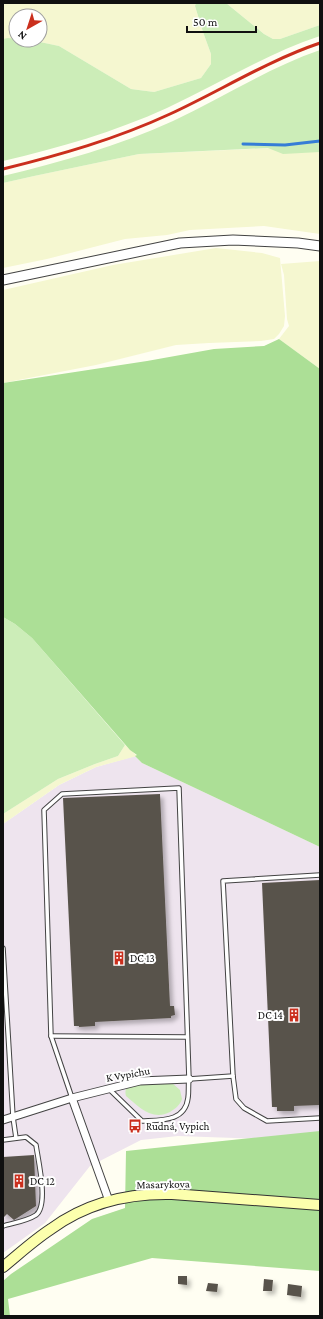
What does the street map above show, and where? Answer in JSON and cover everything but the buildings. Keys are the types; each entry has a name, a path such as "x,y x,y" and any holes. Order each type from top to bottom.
{"main road":[{"name":"Masarykova","path":"3,1267 52,1228 81,1212 109,1201 135,1195 154,1193 320,1205"}],"street":[{"path":"3,280 180,244 233,240 298,242 320,246"},
{"name":"K Vypichu","path":"3,1120 72,1098 140,1081 188,1079"},
{"path":"72,1098 109,1201"}],"lane":[{"path":"72,1098 51,1036 44,810 62,794 179,788 188,1099 182,1113 167,1120 142,1121 109,1088"},
{"path":"320,875 223,881 233,1076 236,1099 244,1108 267,1121 320,1118"},
{"path":"3,948 13,1117 16,1138"},
{"path":"51,1036 187,1037"},
{"path":"188,1079 233,1076"},
{"path":"3,1140 26,1137 36,1145 42,1183 41,1206 37,1214 31,1218 3,1226"}],"shaded area":[{"path":"135,756 142,763 320,847 320,1136 287,1140 178,1136 141,1140 90,1166 45,1223 3,1253 3,824 59,785 96,767"}],"green space":[{"path":"3,3 196,3 195,6 211,54 211,64 201,78 154,92 131,89 59,46 48,44 48,8 8,8 8,39 3,39"},
{"path":"196,3 226,3 264,34 273,39 280,39 320,25 320,36 280,51 186,99 127,125 66,145 3,161 3,39 8,38 8,48 48,48 48,44 59,46 131,89 154,92 201,78 211,64 211,54 195,6"},
{"path":"226,3 320,3 320,25 280,39 273,39 264,34"},
{"path":"320,50 320,152 283,154 268,148 139,154 3,183 3,176 89,153 152,130 191,112 282,65"},
{"path":"273,148 304,152 320,152 320,234 264,226 190,230 167,235 125,239 47,259 3,268 3,183 139,154"},
{"path":"216,248 262,253 280,258 285,316 284,326 274,339 261,341 176,345 96,365 3,383 3,290 113,265"},
{"path":"320,261 320,369 279,339 289,326 287,319 284,275 281,264"},
{"path":"279,339 320,369 320,847 142,763 135,756 137,755 130,750 32,638 15,624 3,617 3,383 214,349 264,346"},
{"path":"3,617 15,624 32,638 125,745 118,756 58,779 3,814"},
{"path":"125,745 137,756 96,767 59,785 3,824 3,814 58,779 118,756"},
{"path":"172,1083 180,1090 182,1099 180,1103 170,1112 163,1114 157,1115 146,1112 126,1096 126,1088 130,1085"},
{"path":"320,1131 320,1271 152,1258 8,1299 10,1316 3,1316 3,1281 92,1219 125,1208 126,1151"}],"waterway":[{"path":"243,144 285,145 320,141"}],"railway":[{"path":"3,169 67,152 108,139 150,123 189,105 281,58 320,43"}],"place":[{"name":"DC 13","path":"119,958"},
{"name":"DC 14","path":"294,1015"},
{"name":"Rudná, Vypich","path":"135,1126"},
{"name":"DC 12","path":"19,1181"}]}
